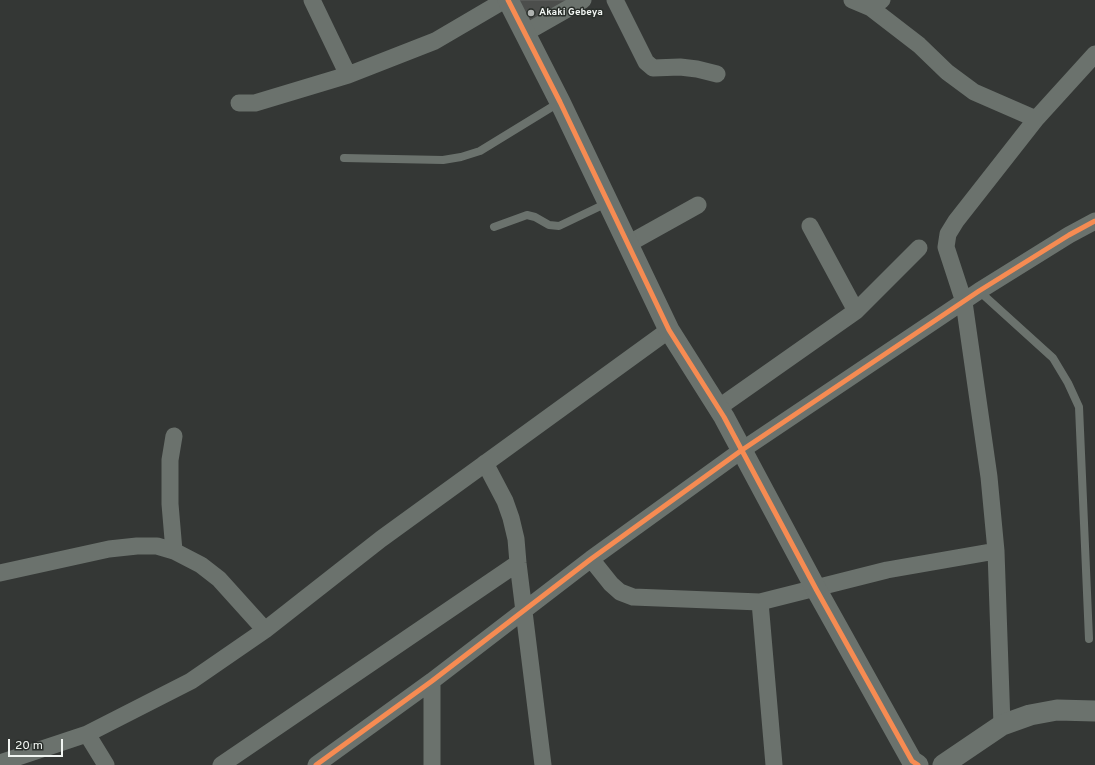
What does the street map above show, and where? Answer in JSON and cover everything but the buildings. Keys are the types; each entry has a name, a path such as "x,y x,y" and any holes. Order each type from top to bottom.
{"street":[{"path":"312,0 348,75"},
{"path":"239,104 255,103 348,75 435,41 507,0 560,102 669,330 718,408 816,589 912,761 918,765"},
{"path":"525,33 583,0"},
{"path":"616,0 646,62 653,68 680,66 717,74"},
{"path":"852,0 876,4 947,72 974,92 1036,119"},
{"path":"1002,725 996,551 986,454 964,302 946,247 948,234 956,221 1036,119 1095,54"},
{"path":"628,244 698,205"},
{"path":"316,765 432,680 591,559 742,450 979,291 1069,235 1095,221"},
{"path":"810,226 856,311"},
{"path":"718,408 856,311 919,248"},
{"path":"0,763 87,734 191,681 265,630 381,539 669,330"},
{"path":"174,436 170,460 170,504 174,551"},
{"path":"485,463 505,501 512,518 516,539 543,765"},
{"path":"0,573 109,549 137,546 157,546 174,551 201,565 219,579 265,630"},
{"path":"591,559 620,592 633,597 760,602 887,570 996,551"},
{"path":"221,765 518,563"},
{"path":"760,602 774,765"},
{"path":"432,680 432,765"},
{"path":"943,765 1002,725 1030,715 1057,710 1095,711"},
{"path":"87,734 106,765"}],"lane":[{"path":"344,158 443,160 461,157 480,151 560,102"},
{"path":"494,227 527,215 535,216 548,225 559,226 608,203"},
{"path":"979,291 1053,358 1068,383 1078,407 1089,639"}],"cycle path":[{"path":"508,0 560,102 669,330 724,417 816,589 912,761 918,765"},
{"path":"316,765 432,681 591,559 742,450 979,291 1069,235 1095,221"}],"place":[{"name":"Akaki Gebeya","path":"531,13"}]}
